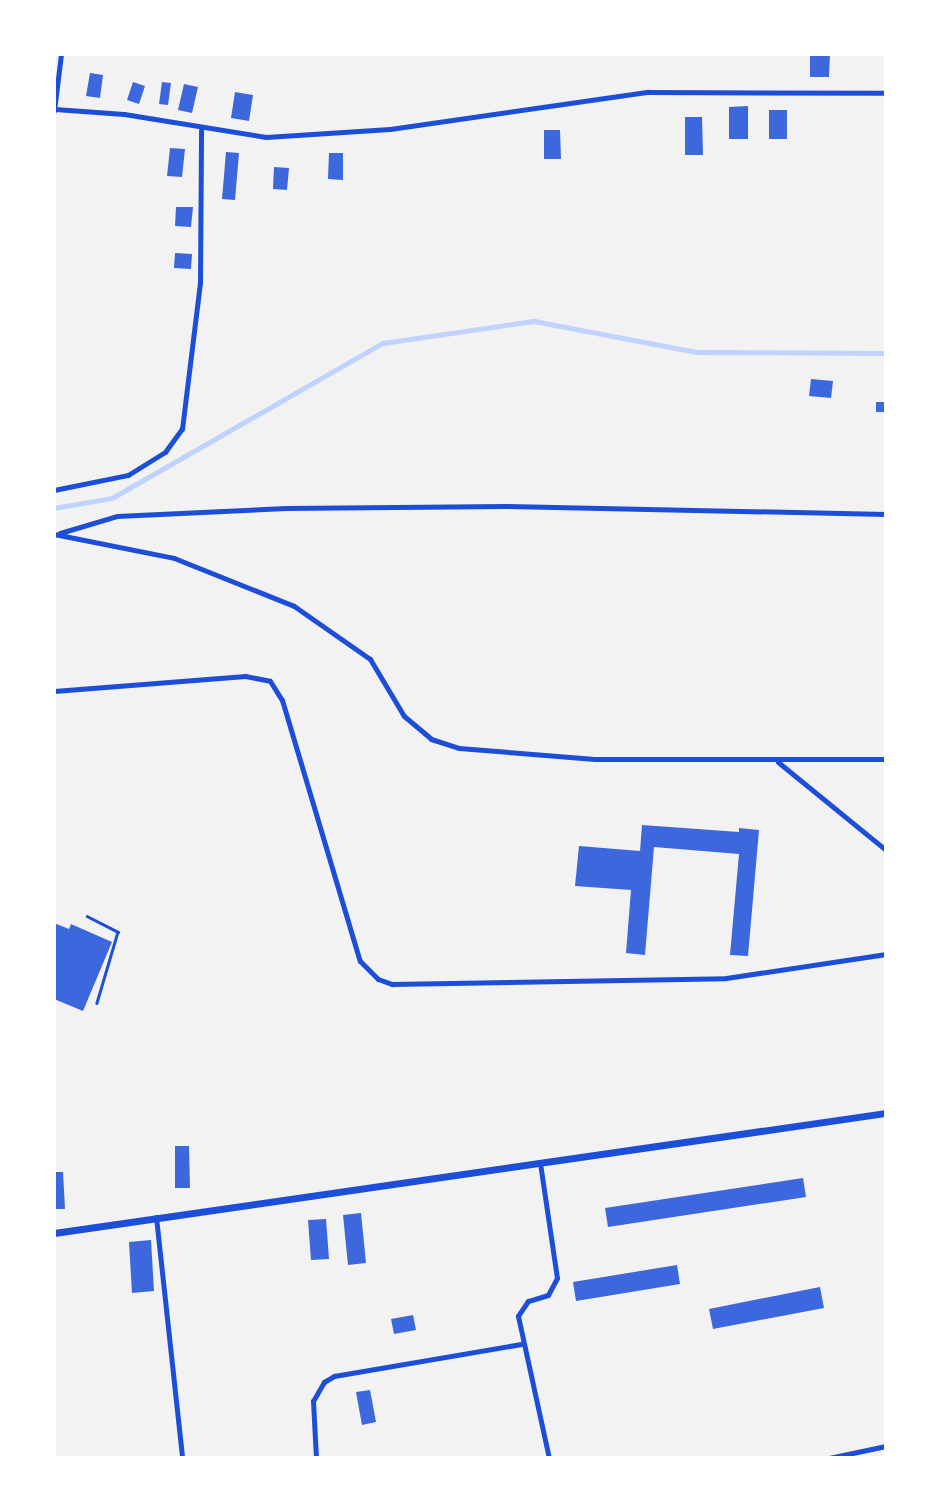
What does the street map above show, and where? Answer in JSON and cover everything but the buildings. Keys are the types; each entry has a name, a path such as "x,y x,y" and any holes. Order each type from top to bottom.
{"street":[{"path":"61,54 55,110 124,114 201,130 266,137 316,136 648,92 886,93"},
{"path":"54,490 128,475 165,452 182,429 200,282 201,130"},
{"path":"55,534 117,516 286,508 506,506 886,514"},
{"path":"55,534 174,558 294,606 370,659 404,716 440,742 459,748 570,758 778,762 886,759"},
{"path":"54,691 246,676 270,681 282,700 360,961 378,979 392,984 726,978 886,954"},
{"path":"778,762 886,850"},
{"path":"54,1233 156,1216 886,1113"},
{"path":"540,1163 557,1278 548,1295 522,1306 518,1316 521,1344 549,1458"},
{"path":"156,1216 182,1458"},
{"path":"316,1458 313,1401 324,1382 334,1376 521,1344"},
{"path":"829,1458 886,1446"}],"lane":[{"path":"87,916 118,932 97,1003"}],"waterway":[{"path":"54,508 112,498 383,343 534,321 696,352 886,353"}]}
